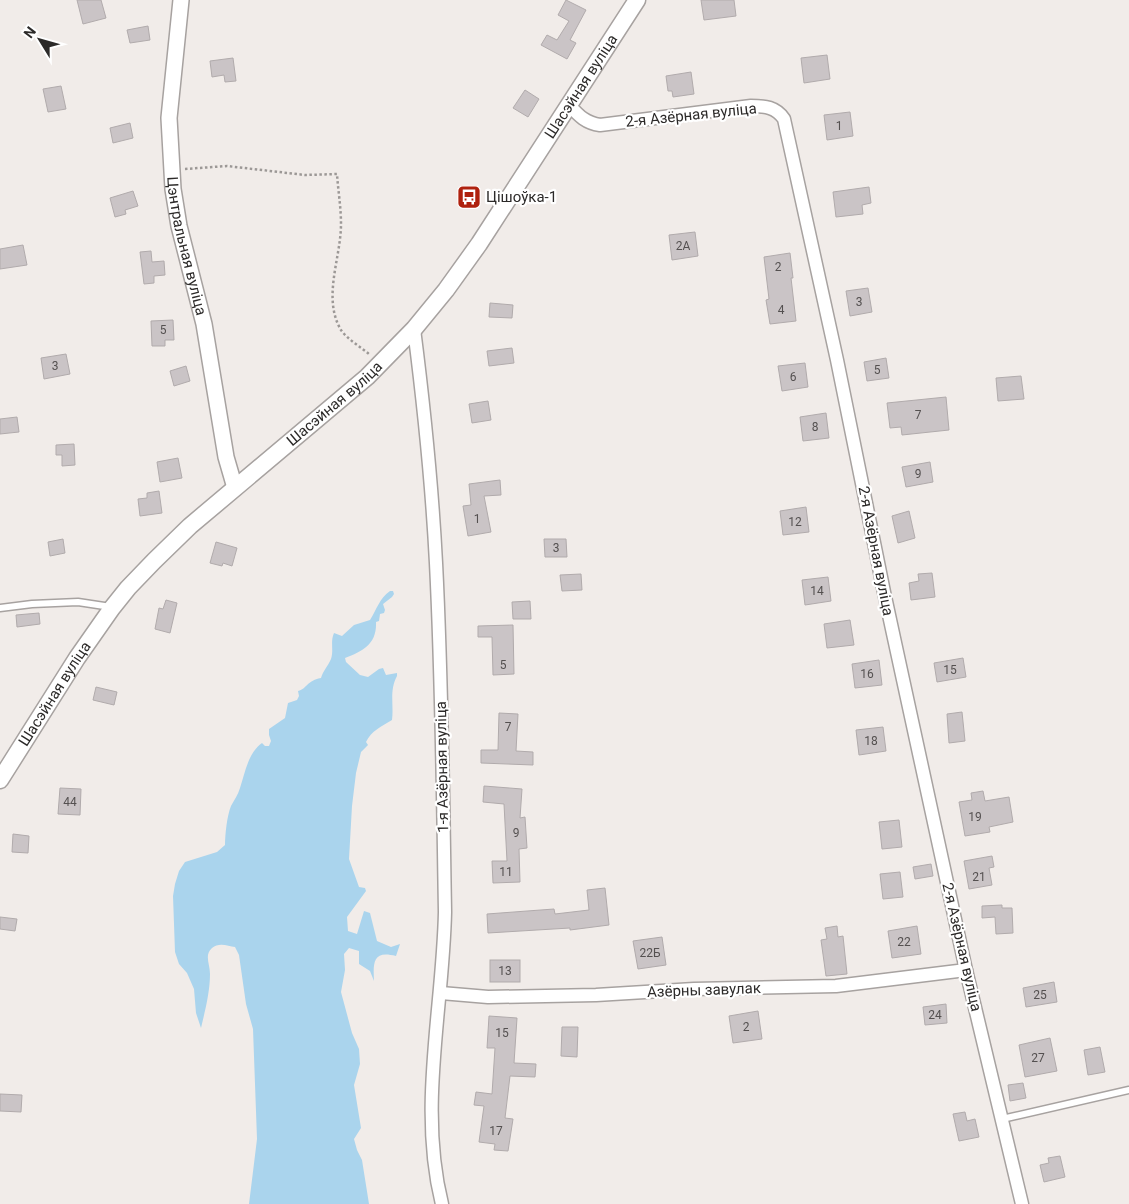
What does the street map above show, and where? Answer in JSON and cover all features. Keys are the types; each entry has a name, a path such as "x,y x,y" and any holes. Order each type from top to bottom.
{"main road":[{"name":"Шасэйная вуліца","path":"0,780 77,658 112,608 154,561 235,488 380,365 414,330 479,244 637,0"}],"street":[{"name":"Цэнтральная вуліца","path":"181,0 169,118 171,171 176,209 204,324 226,456 235,488"},
{"name":"2-я Азёрная вуліца","path":"570,106 590,124 600,125 751,106 774,109 784,119 966,970 1022,1204"},
{"name":"1-я Азёрная вуліца","path":"414,330 428,458 436,562 445,912 444,954 434,1058 432,1139 434,1168 442,1204"},
{"name":"Азёрны завулак","path":"441,993 498,996 596,995 694,989 836,986 966,970"}],"lane":[{"path":"0,608 32,604 78,602 112,608"},
{"path":"1002,1119 1129,1090"}],"path":[{"path":"171,171 227,166 305,175 337,174 341,224 340,249 334,282 333,304 336,320 348,338 380,365"}],"water":[{"path":"390,591 393,591 394,594 383,604 384,613 380,614 379,621 376,622 374,636 368,646 358,653 345,658 346,662 360,675 368,677 383,668 386,675 397,673 392,693 392,720 377,729 368,738 366,742 368,745 361,752 356,773 349,859 359,887 365,888 366,891 347,917 348,931 357,934 364,911 370,913 377,941 391,947 400,944 396,956 383,955 376,959 374,963 374,981 370,971 359,964 359,951 349,948 344,954 345,970 341,992 352,1033 359,1049 360,1064 354,1085 361,1128 354,1139 362,1160 369,1204 249,1204 257,1139 253,1029 246,1004 239,955 235,947 226,945 215,946 208,954 209,988 201,1028 196,1013 194,989 187,973 179,964 175,952 173,896 175,884 179,871 185,862 217,852 225,845 226,825 231,806 239,791 253,752 262,743 265,746 269,746 271,741 269,729 285,718 288,703 297,700 299,696 298,691 312,681 321,678 331,659 334,633 342,636 354,625 370,620 381,601"}],"building":[{"path":"77,0 101,0 106,18 83,24"},
{"path":"566,0 586,10 570,40 576,43 567,59 541,45 547,35 557,40 569,21 558,15"},
{"path":"701,0 734,0 736,16 704,20"},
{"path":"148,26 150,40 130,43 127,30"},
{"path":"827,55 830,79 804,83 801,58"},
{"path":"233,58 236,81 225,82 224,75 212,77 210,61"},
{"path":"691,72 694,94 673,97 672,91 668,91 666,76"},
{"path":"61,86 66,109 48,112 43,89"},
{"path":"525,90 539,99 528,117 513,108"},
{"path":"850,112 853,136 827,140 824,115"},
{"path":"130,123 133,138 113,143 110,128"},
{"path":"869,187 871,203 862,205 863,214 836,217 833,192"},
{"path":"133,191 138,206 125,210 126,214 115,217 110,198"},
{"path":"695,232 698,256 672,260 669,235"},
{"path":"23,245 27,265 0,269 0,249"},
{"path":"151,251 152,262 164,261 165,275 154,276 154,283 144,284 140,252"},
{"path":"790,253 796,321 770,324 766,300 769,299 764,257"},
{"path":"868,288 872,312 850,316 846,291"},
{"path":"490,303 513,305 512,318 489,317"},
{"path":"173,320 174,340 165,340 165,346 152,346 151,321"},
{"path":"512,348 514,363 489,366 487,351"},
{"path":"66,354 70,374 44,379 41,358"},
{"path":"886,358 889,378 867,381 864,362"},
{"path":"805,363 808,387 782,391 778,366"},
{"path":"186,366 190,381 174,386 170,371"},
{"path":"1021,376 1024,399 998,401 996,378"},
{"path":"946,397 949,430 902,435 901,427 890,428 887,403"},
{"path":"488,401 491,420 472,423 469,404"},
{"path":"826,413 829,438 803,441 800,417"},
{"path":"17,417 19,432 0,434 0,419"},
{"path":"74,444 75,465 62,466 62,455 56,455 56,445"},
{"path":"178,458 182,478 160,482 157,462"},
{"path":"930,462 933,482 906,487 902,467"},
{"path":"500,480 501,495 484,496 491,532 468,536 463,506 471,505 469,484"},
{"path":"159,491 162,513 140,516 138,499 147,498 147,493"},
{"path":"806,507 809,532 783,535 780,511"},
{"path":"909,511 915,538 898,543 892,516"},
{"path":"63,539 65,553 50,556 48,542"},
{"path":"544,539 566,539 567,557 545,557"},
{"path":"216,542 237,548 232,566 223,563 222,566 210,563"},
{"path":"932,573 935,597 911,600 909,583 919,581 918,574"},
{"path":"581,574 582,590 562,591 560,575"},
{"path":"828,577 831,601 805,605 802,580"},
{"path":"166,600 177,603 170,633 155,629 159,608 163,609"},
{"path":"530,601 531,619 513,619 512,602"},
{"path":"39,613 40,624 17,627 16,615"},
{"path":"850,620 854,645 827,648 824,624"},
{"path":"513,625 514,674 493,675 492,637 478,637 478,626"},
{"path":"963,658 966,677 937,682 934,663"},
{"path":"879,660 882,685 855,688 852,664"},
{"path":"96,687 117,692 114,705 93,700"},
{"path":"962,712 965,741 949,743 947,714"},
{"path":"499,713 518,714 516,751 533,752 533,765 481,763 481,750 498,750"},
{"path":"883,727 886,751 859,755 856,730"},
{"path":"484,786 522,789 520,818 525,817 527,848 519,849 520,882 493,883 492,861 507,861 504,804 483,802"},
{"path":"60,788 81,789 80,815 58,814"},
{"path":"983,791 985,801 1009,797 1013,822 989,827 990,832 965,836 959,802 972,800 971,793"},
{"path":"899,820 902,847 882,849 879,822"},
{"path":"13,834 29,836 28,853 12,852"},
{"path":"992,856 994,867 989,868 992,885 969,889 964,861"},
{"path":"931,864 933,876 915,879 913,867"},
{"path":"900,872 903,897 883,899 880,874"},
{"path":"605,888 609,925 570,930 570,928 488,933 487,914 554,909 555,914 589,910 587,890"},
{"path":"1002,905 1002,908 1012,908 1013,933 996,934 995,917 982,918 982,906"},
{"path":"0,917 17,919 15,931 0,929"},
{"path":"837,926 838,937 843,936 847,974 826,976 821,940 827,939 825,928"},
{"path":"917,926 921,954 892,958 888,931"},
{"path":"662,937 666,965 638,969 633,941"},
{"path":"490,960 520,960 520,982 490,982"},
{"path":"1054,982 1057,1002 1026,1007 1023,988"},
{"path":"946,1004 947,1023 925,1025 923,1007"},
{"path":"758,1011 762,1039 733,1043 729,1016"},
{"path":"489,1016 517,1018 514,1063 536,1064 535,1077 510,1076 505,1118 513,1119 508,1151 494,1150 495,1144 479,1142 484,1106 474,1105 476,1092 492,1094 495,1048 487,1048"},
{"path":"562,1027 578,1027 577,1057 561,1056"},
{"path":"1050,1038 1057,1071 1025,1077 1019,1045"},
{"path":"1100,1047 1105,1072 1088,1075 1084,1050"},
{"path":"1023,1083 1026,1098 1010,1101 1008,1085"},
{"path":"0,1094 22,1095 21,1112 0,1111"},
{"path":"965,1112 967,1121 975,1119 979,1137 959,1141 953,1114"},
{"path":"1060,1156 1065,1177 1044,1182 1040,1165 1049,1163 1048,1158"}],"place":[{"name":"Цішоўка-1","path":"469,197"}]}
